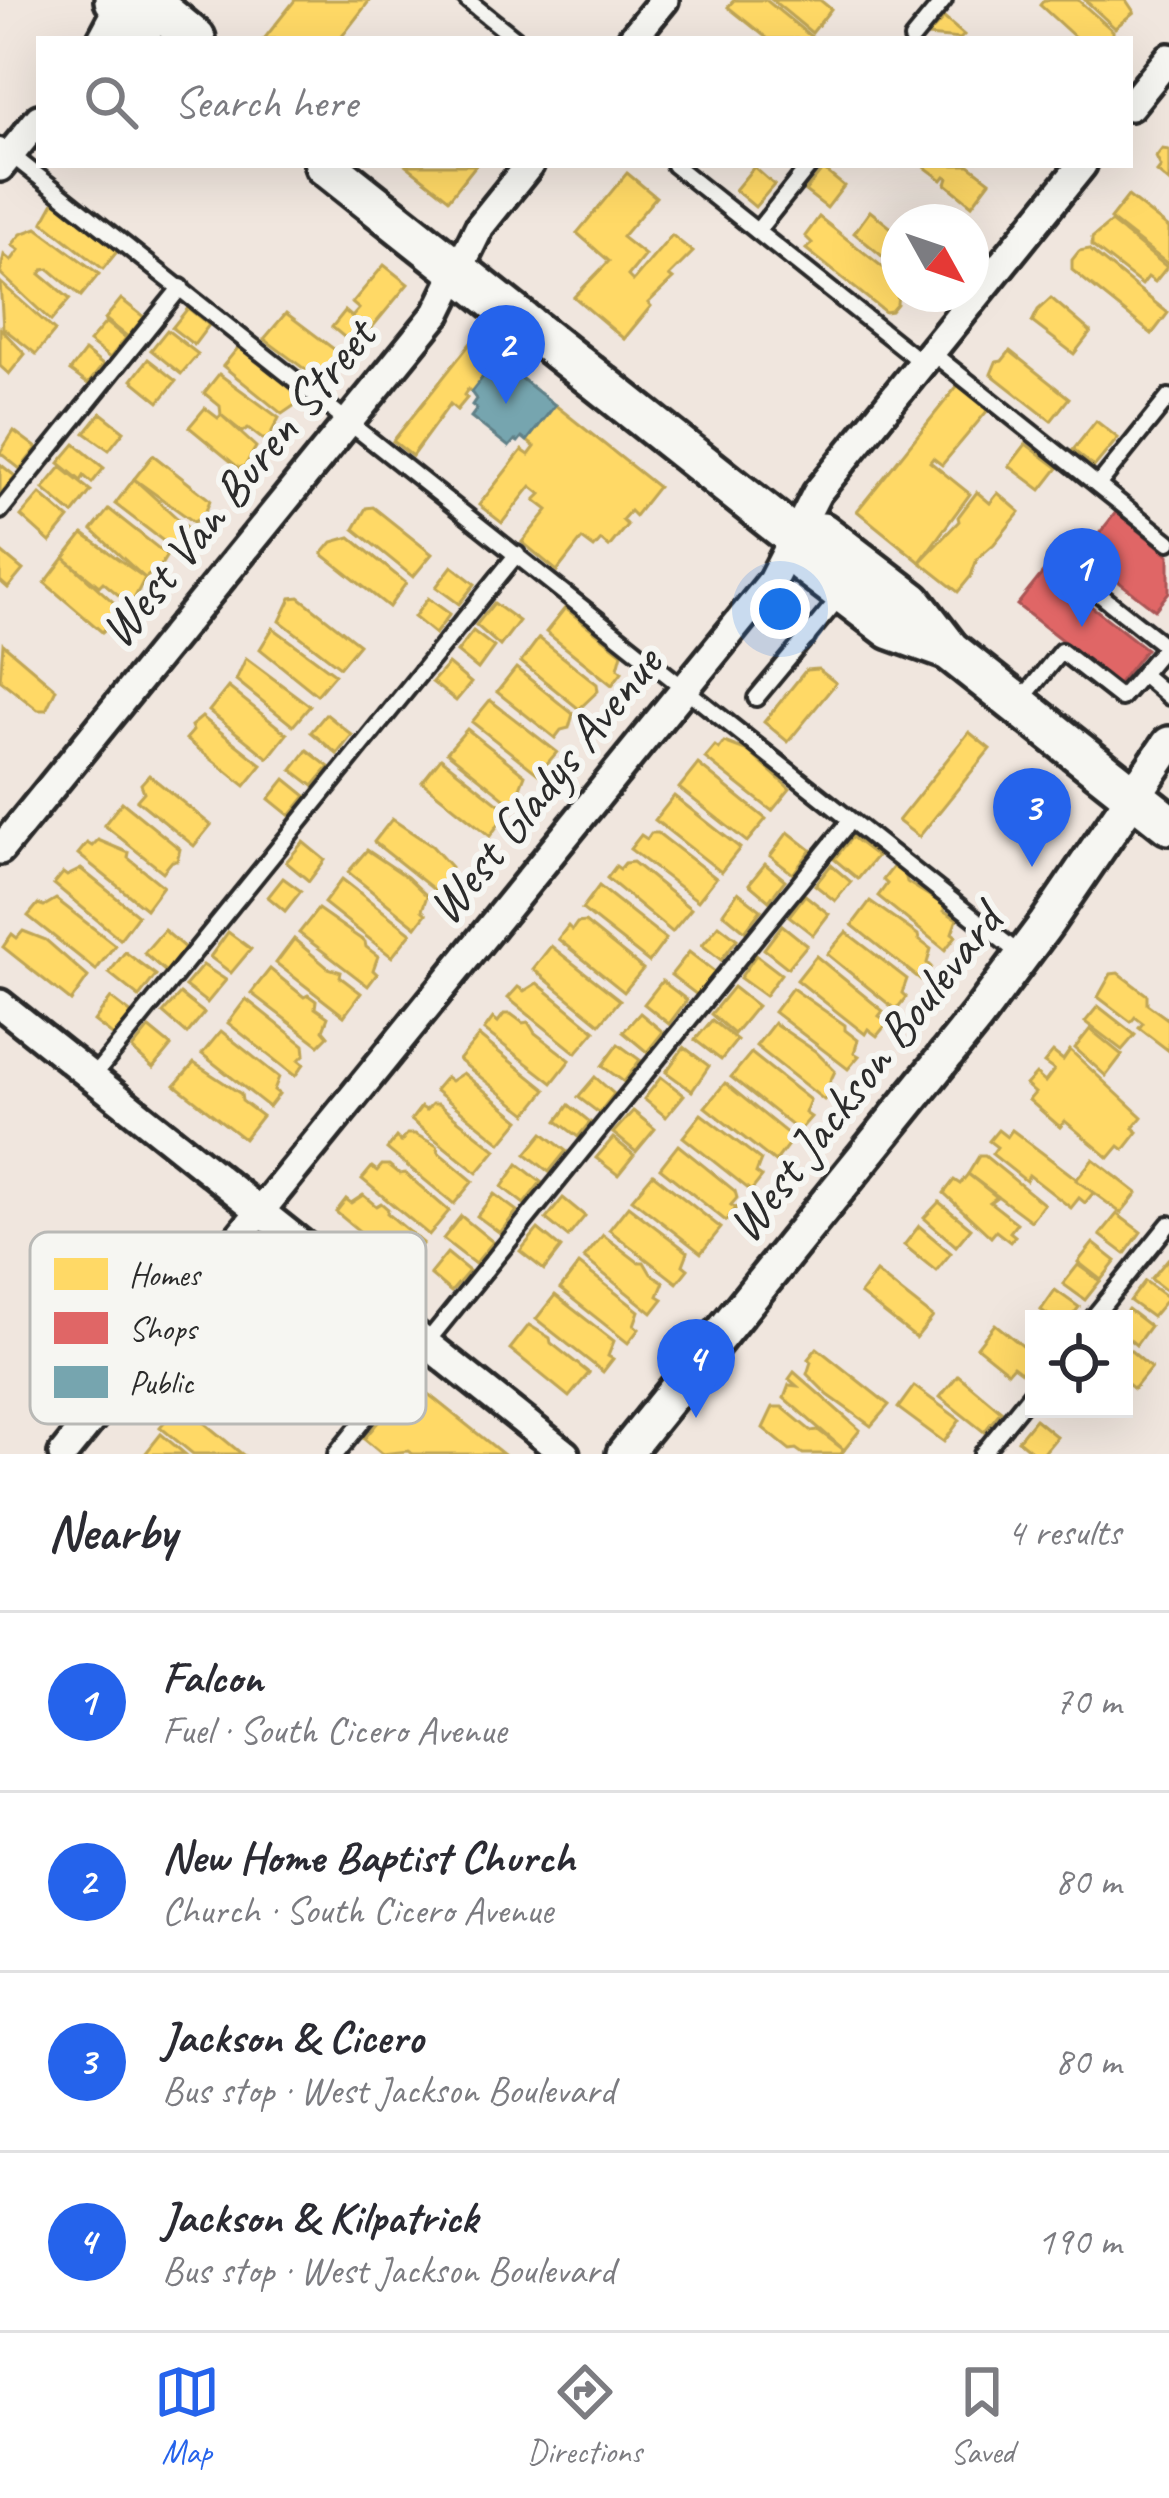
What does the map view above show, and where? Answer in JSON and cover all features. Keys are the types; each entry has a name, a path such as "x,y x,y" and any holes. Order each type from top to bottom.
{"main road":[{"path":"136,36 129,30 120,1 150,2 191,36"},
{"path":"329,168 794,537 803,562 891,629 950,650"},
{"path":"794,537 822,533 912,602 950,650 1169,824"}],"street":[{"path":"634,36 664,0"},
{"path":"103,36 120,1"},
{"path":"1133,102 1169,58"},
{"path":"4,155 36,122"},
{"name":"West Van Buren Street","path":"0,850 437,313 480,226 528,168"},
{"name":"West Gladys Avenue","path":"243,1232 758,599 817,493 1080,168"},
{"name":"West Jackson Boulevard","path":"624,1454 1022,956 1169,744"},
{"path":"0,1004 286,1232"},
{"path":"426,1344 565,1454"},
{"name":"West Gladys Avenue","path":"63,1454 87,1424"}],"lane":[{"path":"467,0 512,36"},
{"path":"914,36 944,0"},
{"path":"4,155 181,287 1022,956"},
{"path":"678,168 1169,542"},
{"path":"757,231 808,168"},
{"path":"0,511 181,287"},
{"path":"1098,484 1169,397"},
{"path":"92,1078 517,554"},
{"path":"1018,705 1061,650 1121,698 1167,644 1056,560"},
{"path":"756,698 844,593"},
{"path":"758,599 807,638"},
{"path":"1142,674 1169,697"},
{"path":"426,1342 850,821"},
{"path":"1099,1310 1169,1224"},
{"path":"982,1454 1025,1401"},
{"path":"337,1454 361,1424"}],"building: Homes":[{"path":"295,0 370,0 342,36 266,36"},
{"path":"734,0 766,0 810,36 764,36 728,7"},
{"path":"772,0 820,0 831,9 812,33"},
{"path":"1044,0 1078,0 1113,36 1074,36 1040,5"},
{"path":"1085,0 1126,0 1134,12 1115,28"},
{"path":"944,18 964,35 963,36 927,36"},
{"path":"1162,149 1169,150 1169,182 1157,172 1161,167 1156,157"},
{"path":"410,168 474,168 449,199"},
{"path":"753,168 774,185 755,207 735,190"},
{"path":"926,168 973,168 990,181 971,204 946,184 945,176 942,180"},
{"path":"823,169 844,186 827,208 805,191"},
{"path":"627,173 656,197 622,237 645,255 628,276 633,281 672,235 693,252 669,276 673,279 648,303 651,306 624,339 574,297 609,261 577,233"},
{"path":"1128,196 1169,228 1169,265 1110,219"},
{"path":"59,201 120,248 103,269 43,222"},
{"path":"870,211 881,220 881,255 854,233"},
{"path":"819,217 881,266 881,309 806,249 812,243 805,236"},
{"path":"1111,222 1167,267 1155,282 1148,277 1142,285 1092,246 1092,238"},
{"path":"37,228 99,274 81,296 49,269 43,270 40,274 70,299 51,321 0,273 4,255 11,261 19,250 12,245 21,234"},
{"path":"1089,249 1168,313 1152,334 1072,270 1079,251"},
{"path":"384,265 408,284 356,347 332,327 345,311 352,317 359,309 352,303"},
{"path":"0,282 55,331 36,354 3,328"},
{"path":"1051,298 1091,332 1074,354 1032,322"},
{"path":"121,299 144,317 128,337 105,319"},
{"path":"188,308 209,325 194,345 172,328"},
{"path":"286,313 347,359 326,385 264,339"},
{"path":"106,322 126,338 110,358 89,342"},
{"path":"0,328 25,354 9,374 0,366"},
{"path":"167,330 198,354 181,374 151,350"},
{"path":"473,340 497,359 471,392 468,389 457,410 450,404 412,456 393,441"},
{"path":"241,344 300,392 295,405 282,414 223,366"},
{"path":"85,351 103,365 88,384 70,371"},
{"path":"1010,351 1069,398 1051,421 991,374 996,362"},
{"path":"148,359 176,381 159,402 132,380"},
{"path":"219,374 279,418 268,439 248,428 242,432 204,393"},
{"path":"958,385 988,410 942,465 933,458 930,462 970,494 920,562 857,511"},
{"path":"555,405 658,487 635,516 630,511 622,520 627,525 609,547 601,540 594,548 582,539 557,571 522,542 548,510 535,500 541,494 531,486 502,523 479,505 522,450 529,455 535,447 527,441"},
{"path":"205,408 218,418 221,415 256,447 245,466 239,468 189,427"},
{"path":"101,413 124,431 109,450 85,433"},
{"path":"1096,421 1118,438 1094,467 1073,450"},
{"path":"14,431 37,448 20,469 0,453"},
{"path":"75,444 104,468 92,483 84,476 81,481 59,463"},
{"path":"1026,444 1058,468 1041,490 1009,466"},
{"path":"153,455 210,500 205,514 194,522 134,479"},
{"path":"0,464 15,476 0,495"},
{"path":"61,467 91,491 73,514 43,489"},
{"path":"134,479 187,527 177,547 115,504"},
{"path":"977,492 990,503 998,493 1020,512 977,559 958,592 920,562 959,521"},
{"path":"40,494 69,519 50,542 21,516"},
{"path":"373,507 432,554 413,577 354,529 366,508"},
{"path":"109,509 167,555 145,578 92,530"},
{"path":"83,534 145,578 134,599 127,602 103,582 99,586 64,558"},
{"path":"350,537 406,583 389,607 322,554 332,542"},
{"path":"0,551 23,570 8,588 0,581"},
{"path":"64,558 121,609 121,616 102,632 45,583"},
{"path":"452,566 475,584 459,604 436,587"},
{"path":"299,597 359,644 340,667 280,621 291,598"},
{"path":"428,598 450,614 435,634 414,617"},
{"path":"494,603 519,621 500,646 476,625"},
{"path":"565,608 622,653 618,668 622,672 612,685 546,632"},
{"path":"273,628 335,674 317,695 260,649"},
{"path":"473,631 494,647 478,669 457,652"},
{"path":"539,638 597,684 598,691 579,709 521,662"},
{"path":"3,644 56,689 46,710 38,710 0,680"},
{"path":"246,658 310,706 293,726 236,680"},
{"path":"448,664 471,683 456,701 432,682"},
{"path":"516,668 573,714 569,728 555,738 497,692"},
{"path":"818,669 836,683 788,742 764,722 806,670"},
{"path":"228,687 287,734 268,758 209,711"},
{"path":"490,700 557,752 538,774 472,722"},
{"path":"326,714 352,735 337,754 311,732"},
{"path":"202,717 262,765 245,786 186,739 193,731 191,726"},
{"path":"467,729 525,775 520,788 525,792 514,806 447,752"},
{"path":"969,732 990,749 919,837 898,821"},
{"path":"724,742 748,751 790,789 772,811 705,758"},
{"path":"307,750 329,767 313,786 292,770"},
{"path":"441,758 508,811 490,836 422,782"},
{"path":"698,764 766,819 747,842 679,788"},
{"path":"149,775 211,825 194,846 137,800"},
{"path":"285,779 306,796 290,816 269,799"},
{"path":"674,796 740,848 721,872 655,820"},
{"path":"122,802 180,849 177,861 163,872 104,825"},
{"path":"392,819 432,846 451,867 446,879 451,883 442,896 374,842"},
{"path":"788,832 811,850 793,874 770,856"},
{"path":"658,833 716,878 698,901 630,849 641,835 647,839"},
{"path":"852,837 877,856 858,879 834,859"},
{"path":"98,840 129,853 128,858 163,886 146,909 78,854 87,843 92,846"},
{"path":"303,842 325,860 309,881 286,862"},
{"path":"367,850 427,896 422,910 426,914 416,927 348,872"},
{"path":"633,862 691,909 672,932 607,878 616,866 620,869"},
{"path":"765,864 785,880 769,901 749,884"},
{"path":"831,865 851,882 835,901 815,885"},
{"path":"894,866 907,882 957,919 952,933 956,936 945,950 878,896"},
{"path":"81,869 138,915 120,939 54,884 63,873 67,876"},
{"path":"283,878 301,891 285,911 268,897"},
{"path":"342,879 411,933 392,957 324,903"},
{"path":"599,886 666,939 649,962 582,909"},
{"path":"738,892 761,910 745,931 723,913"},
{"path":"805,895 829,914 813,935 789,916"},
{"path":"56,899 115,945 96,970 28,916 38,904"},
{"path":"870,901 931,949 927,963 931,967 921,980 852,925"},
{"path":"318,909 378,956 373,970 377,974 368,986 299,933"},
{"path":"585,922 643,969 624,992 558,939 568,926 572,930"},
{"path":"719,925 737,939 721,960 702,945"},
{"path":"782,925 807,945 788,968 764,949"},
{"path":"164,930 185,948 166,972 144,953"},
{"path":"23,931 46,940 88,977 71,1001 3,947 12,934 17,938"},
{"path":"228,932 251,949 231,973 210,957"},
{"path":"846,932 907,979 902,993 906,997 896,1010 827,954"},
{"path":"294,939 328,968 341,972 340,977 361,993 344,1016 276,963"},
{"path":"551,946 620,1000 600,1024 533,969"},
{"path":"125,952 156,975 139,997 109,973"},
{"path":"689,952 715,972 697,995 671,975"},
{"path":"756,955 781,974 765,996 740,978"},
{"path":"816,956 883,1011 879,1016 888,1022 877,1036 868,1029 865,1034 797,980"},
{"path":"203,965 226,980 207,1003 185,986"},
{"path":"270,969 316,1001 315,1008 328,1017 323,1030 328,1036 319,1045 251,993"},
{"path":"1118,973 1169,1020 1169,1051 1139,1028 1143,1023 1135,1017 1131,1022 1098,997 1111,974"},
{"path":"662,981 687,1000 669,1024 644,1004"},
{"path":"537,983 595,1031 576,1053 508,998 518,987 524,991"},
{"path":"733,987 757,1006 734,1034 711,1014"},
{"path":"792,988 845,1025 858,1040 854,1053 859,1056 848,1069 774,1012"},
{"path":"180,994 204,1013 187,1034 163,1013"},
{"path":"111,998 133,1015 115,1037 94,1021"},
{"path":"246,999 304,1045 305,1054 299,1060 304,1064 295,1076 228,1023"},
{"path":"1098,1006 1135,1035 1122,1050 1085,1022"},
{"path":"640,1013 663,1032 647,1052 623,1032"},
{"path":"504,1014 528,1022 570,1060 552,1083 484,1030 493,1018 498,1022"},
{"path":"712,1020 737,1040 721,1060 695,1040"},
{"path":"774,1023 835,1071 829,1084 834,1087 824,1100 756,1046"},
{"path":"149,1028 171,1046 153,1068 132,1049"},
{"path":"1090,1029 1122,1055 1106,1076 1075,1048"},
{"path":"221,1031 279,1077 274,1090 279,1094 269,1107 202,1054"},
{"path":"479,1036 546,1090 527,1114 459,1060"},
{"path":"618,1044 640,1060 624,1082 602,1066"},
{"path":"684,1047 709,1066 692,1091 666,1072"},
{"path":"1070,1050 1142,1117 1133,1128 1138,1132 1124,1150 1119,1146 1109,1158 1065,1121 1060,1127 1029,1100 1035,1093 1026,1085 1036,1074 1045,1082 1054,1070 1044,1063 1053,1052 1063,1060"},
{"path":"751,1053 810,1100 805,1113 811,1117 799,1131 731,1077"},
{"path":"194,1063 241,1094 242,1101 262,1116 244,1139 175,1085"},
{"path":"463,1073 520,1120 501,1143 435,1090 446,1077 451,1081"},
{"path":"595,1077 614,1094 599,1113 578,1097"},
{"path":"661,1077 684,1095 666,1117 644,1099"},
{"path":"725,1083 793,1138 775,1162 705,1107"},
{"path":"432,1104 496,1150 477,1173 411,1120 421,1107 426,1110"},
{"path":"569,1105 590,1122 578,1137 557,1121"},
{"path":"633,1111 655,1129 636,1152 613,1133"},
{"path":"701,1114 761,1160 756,1173 762,1177 751,1191 683,1137"},
{"path":"998,1130 1007,1137 1012,1130 1094,1192 1085,1203 1079,1198 1071,1208 1029,1175 1026,1181 992,1154 997,1147 989,1141"},
{"path":"543,1133 566,1151 549,1172 526,1154"},
{"path":"407,1134 437,1146 439,1153 473,1181 454,1204 387,1149 396,1137 401,1142"},
{"path":"613,1138 634,1155 618,1175 596,1158"},
{"path":"678,1145 735,1191 737,1198 731,1205 736,1208 726,1221 660,1168"},
{"path":"979,1156 1044,1204 1031,1221 968,1174"},
{"path":"1093,1159 1137,1193 1121,1213 1076,1180"},
{"path":"518,1164 541,1182 524,1204 502,1187"},
{"path":"389,1165 405,1173 449,1211 429,1235 362,1179 372,1167 377,1171"},
{"path":"653,1174 721,1228 701,1253 632,1199"},
{"path":"968,1174 997,1197 990,1202 1017,1223 1010,1242 996,1231 991,1237 944,1193 954,1180 960,1184"},
{"path":"494,1194 517,1211 500,1233 477,1216"},
{"path":"363,1195 376,1206 381,1203 410,1232 360,1232 336,1212 346,1199 351,1203"},
{"path":"563,1198 585,1216 568,1237 546,1219"},
{"path":"939,1202 971,1228 956,1246 924,1218"},
{"path":"628,1206 688,1252 683,1265 688,1269 677,1283 609,1230"},
{"path":"1117,1214 1141,1232 1125,1254 1100,1235"},
{"path":"461,1216 493,1242 475,1264 443,1239"},
{"path":"919,1226 951,1253 936,1271 904,1245"},
{"path":"538,1229 561,1248 544,1270 520,1251"},
{"path":"603,1235 644,1262 664,1282 658,1296 663,1299 652,1313 584,1258"},
{"path":"1093,1243 1116,1261 1101,1280 1078,1262"},
{"path":"447,1253 469,1271 451,1292 430,1274"},
{"path":"1169,1260 1169,1293 1151,1279"},
{"path":"579,1264 639,1311 634,1325 639,1329 628,1343 560,1289"},
{"path":"1078,1265 1100,1281 1085,1300 1063,1284"},
{"path":"876,1272 933,1317 916,1338 860,1294"},
{"path":"1145,1281 1168,1298 1152,1317 1130,1301"},
{"path":"1055,1290 1079,1307 1077,1310 1041,1310"},
{"path":"555,1295 614,1341 608,1356 613,1359 603,1372 536,1319"},
{"path":"1133,1313 1150,1326 1136,1345 1133,1342"},
{"path":"995,1324 1025,1348 1025,1367 1021,1372 1013,1366 1008,1372 977,1347"},
{"path":"529,1325 589,1373 569,1397 510,1349"},
{"path":"817,1348 889,1405 871,1426 807,1374 808,1359"},
{"path":"1133,1353 1151,1368 1133,1388"},
{"path":"794,1372 860,1430 844,1450 784,1398 789,1385 797,1386 789,1379"},
{"path":"958,1375 1001,1411 984,1432 940,1397"},
{"path":"914,1386 960,1420 944,1442 898,1408"},
{"path":"426,1392 503,1454 382,1454 364,1439 376,1424 426,1424"},
{"path":"773,1407 782,1407 844,1450 841,1454 803,1454 790,1450 763,1428"},
{"path":"1035,1419 1057,1437 1043,1454 1035,1454 1018,1440"},
{"path":"206,1424 242,1454 193,1454 160,1427"},
{"path":"161,1434 185,1454 145,1454"}],"building: Shops":[{"path":"1116,512 1169,555 1169,592 1155,610 1083,554"},
{"path":"1045,570 1146,649 1118,684 1017,605"}],"building: Public":[{"path":"497,359 555,405 527,441 522,437 509,447 471,417 477,409 471,392"}],"place":[{"name":"New Home Baptist Church","path":"506,404"},
{"name":"Falcon","path":"1082,627"},
{"name":"Jackson & Cicero","path":"1032,867"},
{"name":"Jackson & Kilpatrick","path":"696,1418"}]}
